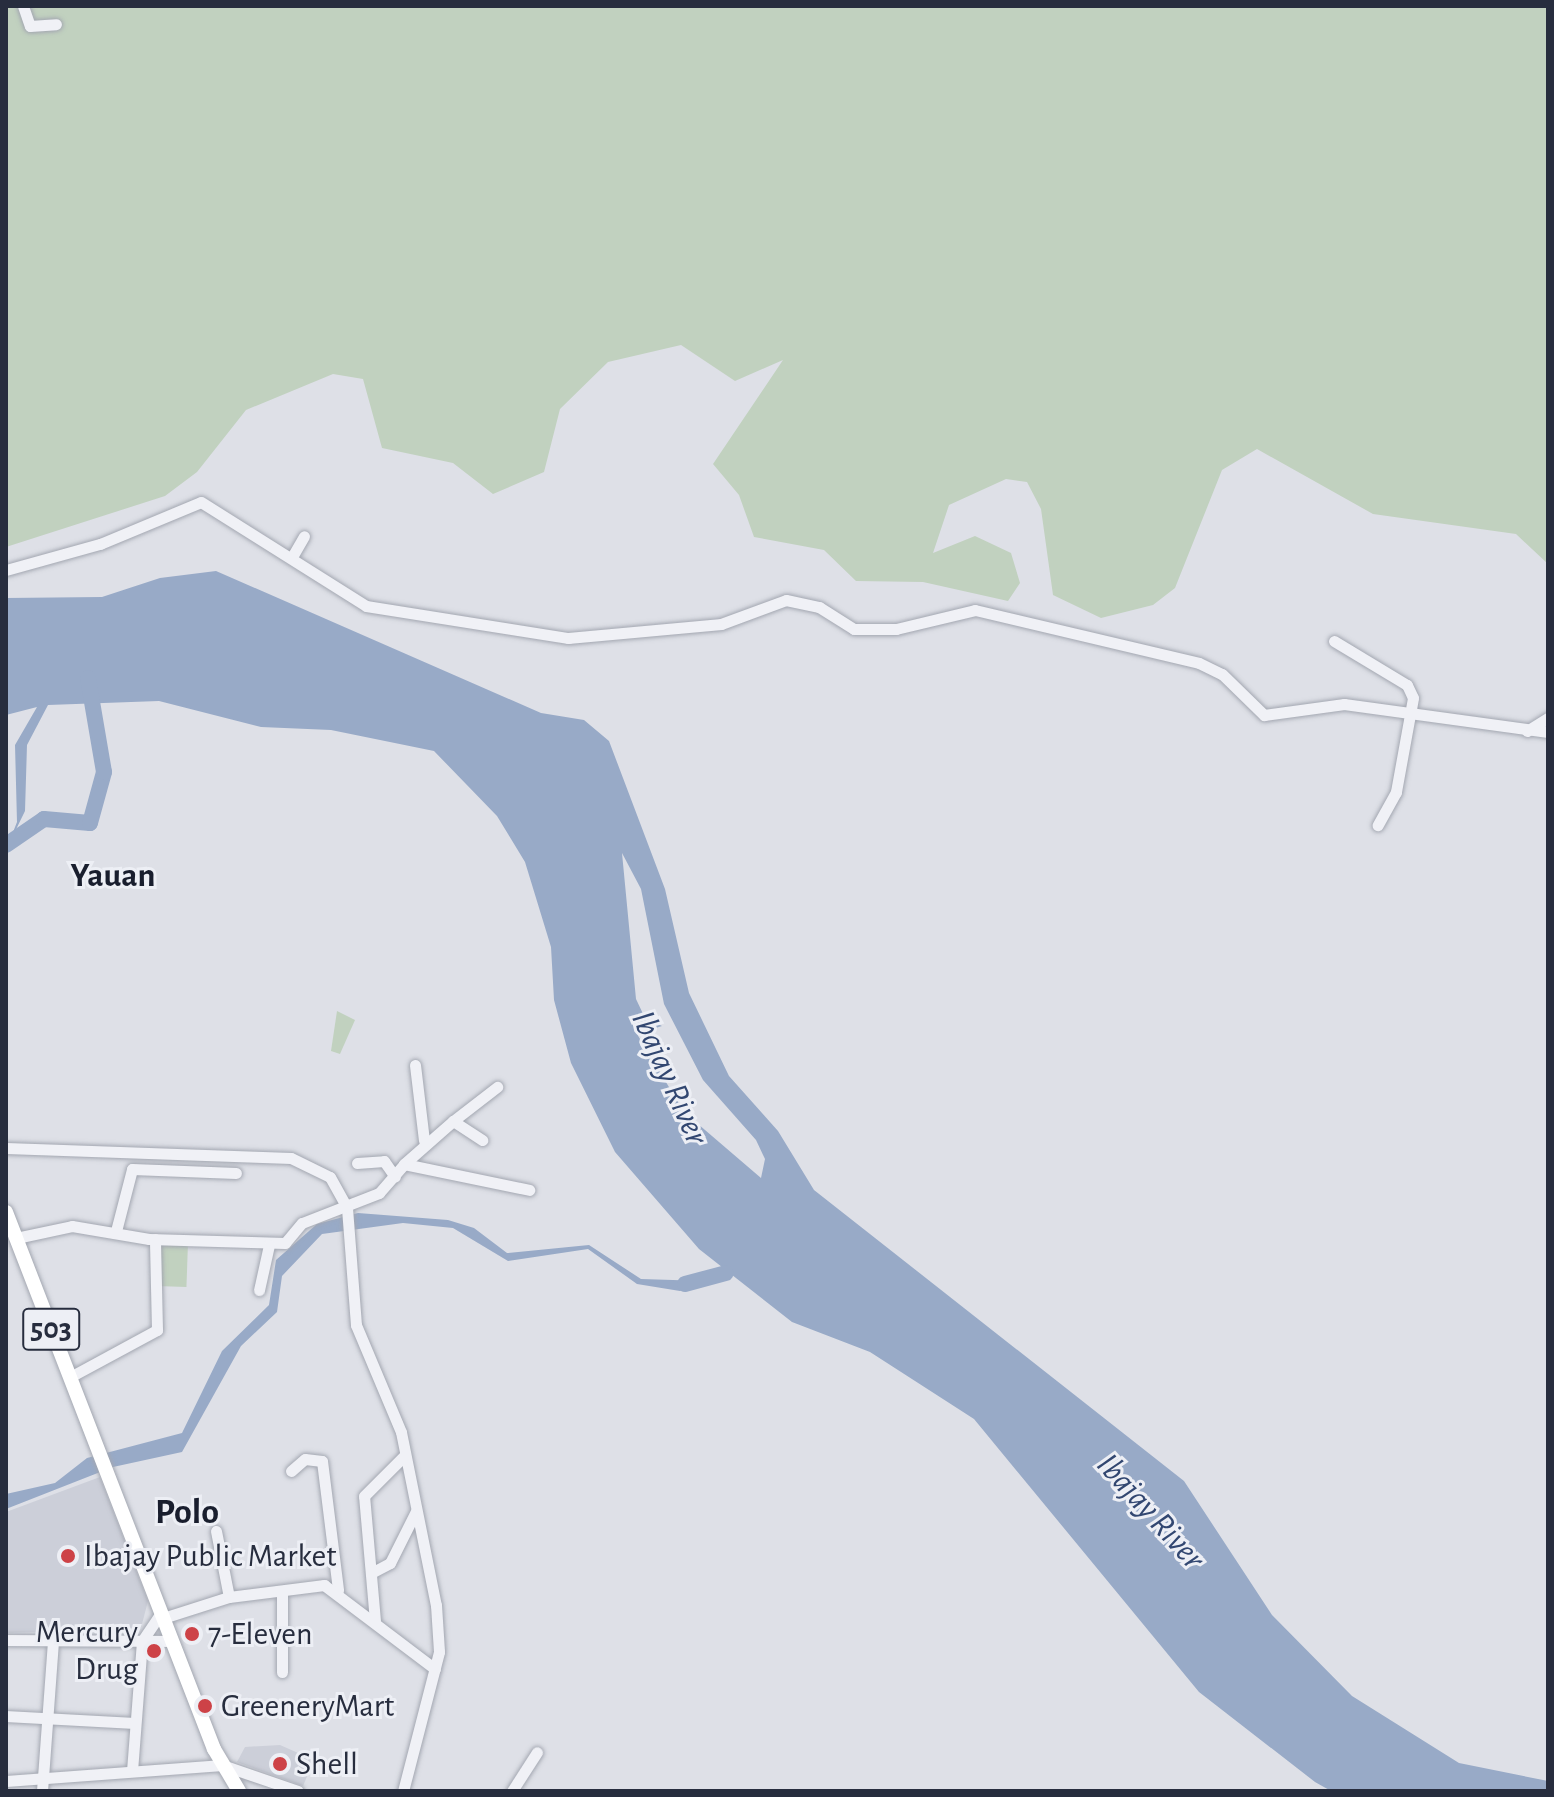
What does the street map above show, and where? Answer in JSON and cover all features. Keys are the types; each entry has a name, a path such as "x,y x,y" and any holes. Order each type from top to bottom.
{"main road":[{"name":"503","path":"6,1212 172,1641 222,1765 239,1791"}],"street":[{"path":"23,6 30,26 56,24"},
{"path":"6,570 109,541 192,502 211,504 366,606 568,638 721,624 786,600 819,607 854,629 896,629 975,610 1199,663 1222,674 1264,715 1344,704 1548,732"},
{"path":"292,557 304,536"},
{"path":"1334,641 1407,685 1411,711 1396,792 1378,825"},
{"path":"1526,731 1548,718"},
{"path":"415,1065 424,1140"},
{"path":"16,1238 72,1226 155,1239 269,1245 292,1241 302,1223 347,1208 395,1177 424,1140 497,1087"},
{"path":"453,1121 482,1140"},
{"path":"6,1148 291,1158 330,1177 347,1208 356,1325 384,1383 405,1455 436,1605 435,1669 403,1791"},
{"path":"357,1163 384,1161 395,1177"},
{"path":"404,1164 529,1190"},
{"path":"116,1231 132,1169 236,1173"},
{"path":"70,1377 157,1330 155,1239"},
{"path":"259,1290 269,1245"},
{"path":"375,1621 373,1572 364,1548 364,1496 405,1455"},
{"path":"291,1471 305,1459 322,1461 338,1590"},
{"path":"373,1572 390,1563 416,1511"},
{"path":"216,1531 229,1597"},
{"path":"132,1771 142,1641 162,1616 229,1597 324,1585 338,1590 435,1669"},
{"path":"282,1591 282,1672"},
{"path":"6,1640 172,1641"},
{"path":"42,1791 53,1640"},
{"path":"6,1716 134,1723"},
{"path":"512,1791 537,1752"},
{"path":"6,1781 222,1765 298,1791"}],"shaded area":[{"name":"Ibajay Public Market","path":"100,1477 148,1601 141,1628 6,1633 6,1512"},
{"path":"280,1745 314,1760 303,1786 237,1762 245,1747"}],"green space":[{"path":"6,6 1548,6 1548,564 1516,534 1373,514 1257,449 1222,470 1175,588 1153,605 1101,618 1053,595 1041,509 1027,482 1006,479 949,505 933,553 975,536 1011,553 1020,583 1008,601 923,582 856,581 824,550 754,537 739,495 713,464 783,360 735,381 681,345 608,362 560,409 544,472 493,494 453,463 382,448 363,379 333,374 246,410 197,472 165,496 6,547"},
{"path":"337,1011 355,1020 340,1054 331,1051"},
{"path":"158,1242 188,1243 186,1287 156,1286"}],"water":[{"name":"Ibajay River","path":"216,571 541,713 584,720 609,741 665,889 689,993 729,1076 778,1131 814,1190 1184,1481 1272,1615 1352,1696 1459,1763 1548,1781 1548,1791 1331,1791 1315,1782 1199,1692 974,1419 870,1352 792,1322 699,1249 615,1152 571,1063 554,1000 551,947 525,862 497,816 434,751 331,730 261,727 159,701 48,705 27,745 25,811 6,850 17,822 15,745 37,707 6,715 6,598 102,597 160,578","holes":["622,853 641,889 664,1004 703,1080 756,1140 765,1159 761,1178 684,1112 637,1034 662,1026 645,1018 636,999"]},
{"path":"358,1213 448,1220 474,1228 507,1253 589,1245 641,1279 705,1281 680,1291 637,1284 588,1249 508,1261 453,1228 403,1223 322,1234 282,1276 277,1312 241,1346 182,1452 113,1467 6,1509 6,1494 55,1483 87,1458 182,1433 222,1351 269,1305 276,1260 317,1224"}],"waterway":[{"path":"6,845 44,819 90,823 104,772 88,678"},
{"path":"685,1284 726,1273"}],"place":[{"name":"Ibajay Public Market","path":"68,1556"},
{"name":"7-Eleven","path":"192,1634"},
{"name":"Mercury Drug","path":"154,1651"},
{"name":"GreeneryMart","path":"205,1706"},
{"name":"Shell","path":"280,1764"}],"district":[{"name":"Yauan","path":"113,877"},
{"name":"Polo","path":"187,1513"}]}
